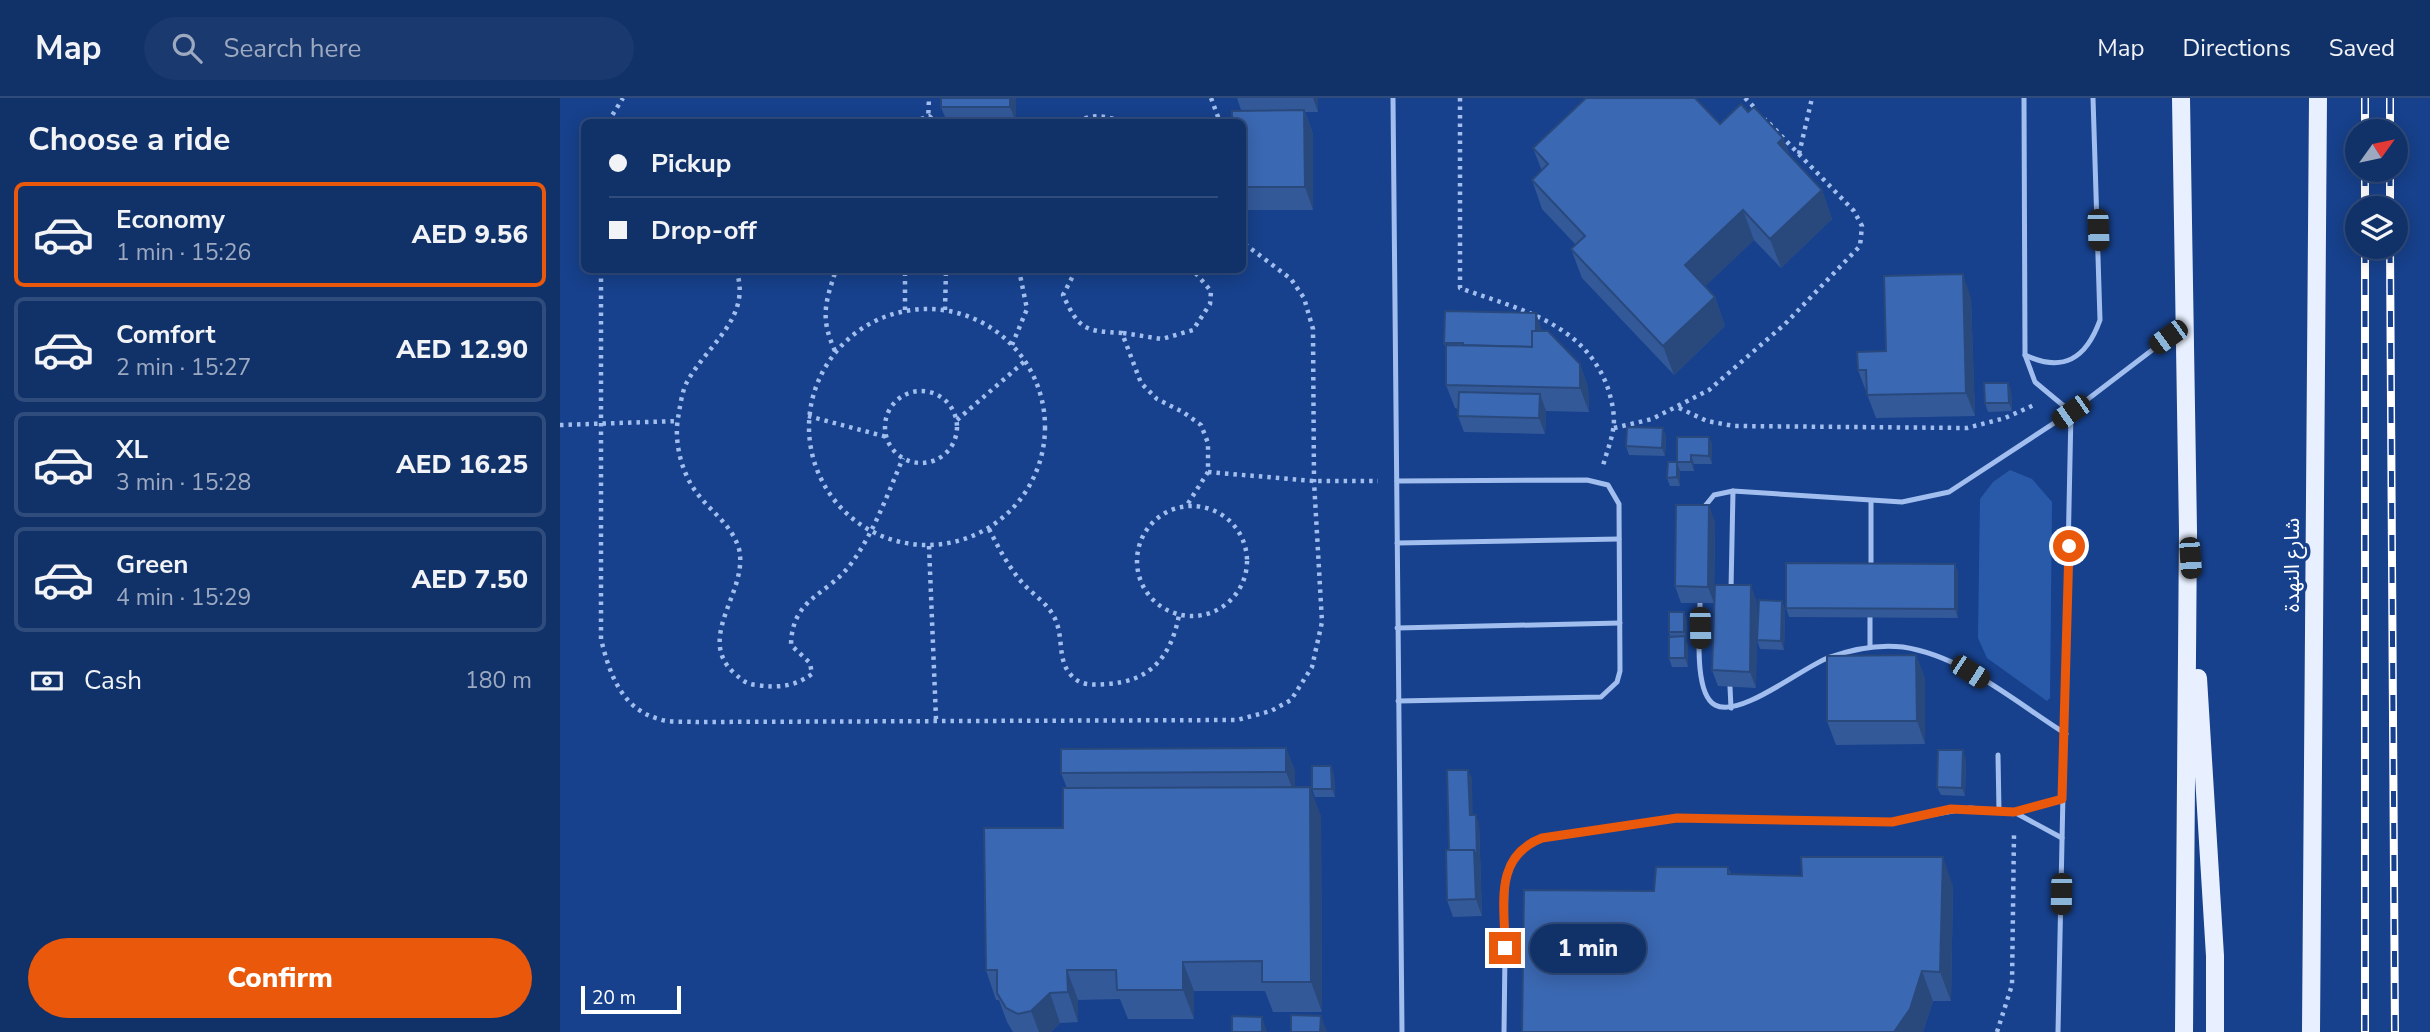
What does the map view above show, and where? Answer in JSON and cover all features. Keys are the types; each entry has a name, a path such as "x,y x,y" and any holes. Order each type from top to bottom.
{"main road":[{"path":"2181,98 2187,324 2188,531 2184,1032"},
{"name":"شارع النهدة","path":"2311,1032 2318,98"},
{"path":"2188,531 2215,956 2215,1032"}],"lane":[{"path":"1393,98 1402,1032"},
{"path":"2024,98 2025,355 2029,374 2049,397 2071,412"},
{"path":"2025,355 2047,363 2072,359 2090,341 2099,320 2092,98"},
{"path":"1699,521 1702,507 1714,495 1733,491 1902,502 1949,492 2071,412 2187,324"},
{"path":"2058,1032 2071,412"},
{"path":"1396,481 1598,480 1616,494 1619,504 1620,624 1617,682 1601,697 1398,701"},
{"path":"1730,602 1733,491"},
{"path":"1871,500 1871,572"},
{"path":"1397,543 1619,539"},
{"path":"1700,603 1704,693 1715,705 1731,708 1826,658 1870,647 1900,647 1948,660 2066,734"},
{"path":"1870,617 1870,647"},
{"path":"1397,628 1620,624"},
{"path":"1730,687 1731,708"},
{"path":"1998,755 1998,811"},
{"path":"1504,1032 1507,875 1511,858 1524,845 1542,838 1677,818 1892,822 1970,808 2014,812 2062,799"},
{"path":"2014,812 2062,838"}],"path":[{"path":"610,119 623,98"},
{"path":"928,119 929,98"},
{"path":"1211,98 1219,119"},
{"path":"1460,98 1460,288 1553,322 1576,337 1598,363 1611,394 1614,428 1598,480"},
{"path":"1614,428 1652,419 1709,390 1785,324 1860,246 1862,226 1853,211 1745,98"},
{"path":"1799,154 1812,98"},
{"path":"921,119 929,116"},
{"path":"929,116 932,119"},
{"path":"1083,119 1105,116 1114,119"},
{"path":"601,273 601,639 610,674 628,702 658,719 697,722 936,719 1237,720 1271,711 1291,701 1312,667 1322,622 1314,481 1313,330 1304,298 1291,279 1246,245"},
{"path":"736,273 737,297 731,325 686,383 678,421 678,449 694,489 727,526 738,547 741,572 720,627 718,645 727,666 746,684 770,687 796,685 812,674 810,663 792,645 792,625 802,607 839,579 871,533 903,458"},
{"path":"835,273 825,304 825,329 835,351"},
{"path":"905,273 905,310"},
{"path":"945,310 946,273"},
{"path":"1012,345 1027,309 1020,273"},
{"path":"1074,273 1063,295 1074,319 1086,330 1162,339 1177,337 1193,330 1210,304 1211,290 1196,273"},
{"path":"905,310 945,310 981,322 1012,345 1025,361 1041,395 1046,433 1038,471 1018,504 989,529 950,545 899,543 871,533 835,503 814,462 808,416 817,382 835,351 855,332 878,318 905,310"},
{"path":"1122,333 1141,383 1157,399 1183,412 1200,425 1208,443 1208,472 1186,505"},
{"path":"957,420 1025,361"},
{"path":"913,391 936,393 946,400 957,420 957,432 947,453 926,463 903,458 887,437 885,426 893,404 913,391"},
{"path":"1678,407 1707,421 1734,426 1967,428 2005,418 2049,397"},
{"path":"808,416 887,437"},
{"path":"560,425 678,421"},
{"path":"1208,472 1314,481 1396,481"},
{"path":"1186,505 1204,506 1220,513 1234,524 1245,547 1246,573 1239,589 1228,603 1214,612 1197,617 1180,615 1163,609 1149,597 1138,574 1137,548 1144,532 1155,519 1170,509 1186,505"},
{"path":"989,529 1022,583 1046,604 1058,625 1061,653 1071,675 1086,685 1130,683 1159,662 1174,640 1180,615"},
{"path":"929,546 936,719"},
{"path":"1997,1032 2012,985 2014,812"}],"shaded area":[{"path":"2010,470 2032,479 2052,502 2050,698 2047,701 1987,658 1978,638 1980,499 1993,482"}],"building":[{"path":"941,98 1010,98 1010,107 941,107"},
{"path":"1586,98 1695,98 1720,124 1741,104 1748,112 1754,107 1783,138 1778,143 1822,190 1770,239 1743,210 1685,265 1715,297 1663,346 1571,249 1585,236 1532,180 1548,164 1533,148"},
{"path":"1304,110 1305,187 1246,187 1246,119 1232,119 1232,111"},
{"path":"1963,274 1966,393 1867,395 1866,370 1858,370 1857,352 1886,351 1884,276"},
{"path":"1445,311 1536,313 1536,331 1532,331 1532,347 1444,343"},
{"path":"1532,331 1548,331 1580,364 1580,388 1446,385 1446,345 1532,347"},
{"path":"1984,383 2008,383 2009,403 1985,403"},
{"path":"1459,392 1540,394 1539,418 1458,416"},
{"path":"1627,427 1663,428 1662,448 1626,446"},
{"path":"1677,437 1709,437 1709,456 1691,455 1691,462 1677,462"},
{"path":"1668,462 1677,462 1677,477 1667,478"},
{"path":"1676,505 1709,505 1708,587 1675,586"},
{"path":"1786,563 1955,564 1955,609 1786,608"},
{"path":"1715,585 1751,585 1750,672 1712,670"},
{"path":"1759,600 1782,601 1781,641 1757,640"},
{"path":"1669,612 1684,612 1684,632 1669,632"},
{"path":"1685,636 1685,658 1669,658 1669,637"},
{"path":"1916,655 1917,721 1827,721 1827,656"},
{"path":"1286,748 1286,772 1061,773 1061,749"},
{"path":"1938,750 1963,750 1962,788 1937,787"},
{"path":"1312,766 1331,766 1332,789 1312,789"},
{"path":"1447,770 1468,770 1470,815 1476,815 1477,858 1474,850 1449,850"},
{"path":"1310,787 1311,982 1262,982 1262,961 1183,962 1183,990 1117,990 1116,970 1067,970 1068,992 1050,993 1031,1011 1018,1014 1006,1008 997,993 997,970 986,970 984,828 1063,828 1063,788"},
{"path":"1446,850 1474,850 1476,899 1447,900"},
{"path":"1801,857 1943,857 1940,972 1922,971 1910,1009 1894,1032 1522,1032 1524,890 1654,891 1656,867 1728,867 1728,874 1802,876"},
{"path":"1291,1015 1321,1016 1320,1032 1291,1032"},
{"path":"1232,1016 1262,1017 1262,1032 1232,1032"}],"railway":[{"path":"2365,98 2365,119"},
{"path":"2390,98 2390,119"},
{"path":"2365,182 2365,196"},
{"path":"2390,182 2390,196"},
{"path":"2365,259 2365,1032"},
{"path":"2390,259 2395,1032"}],"route":[{"path":"1505,948 1505,893 1511,858 1524,845 1542,838 1677,818 1892,822 1951,809 2014,812 2062,799 2066,734 2069,546"}]}
